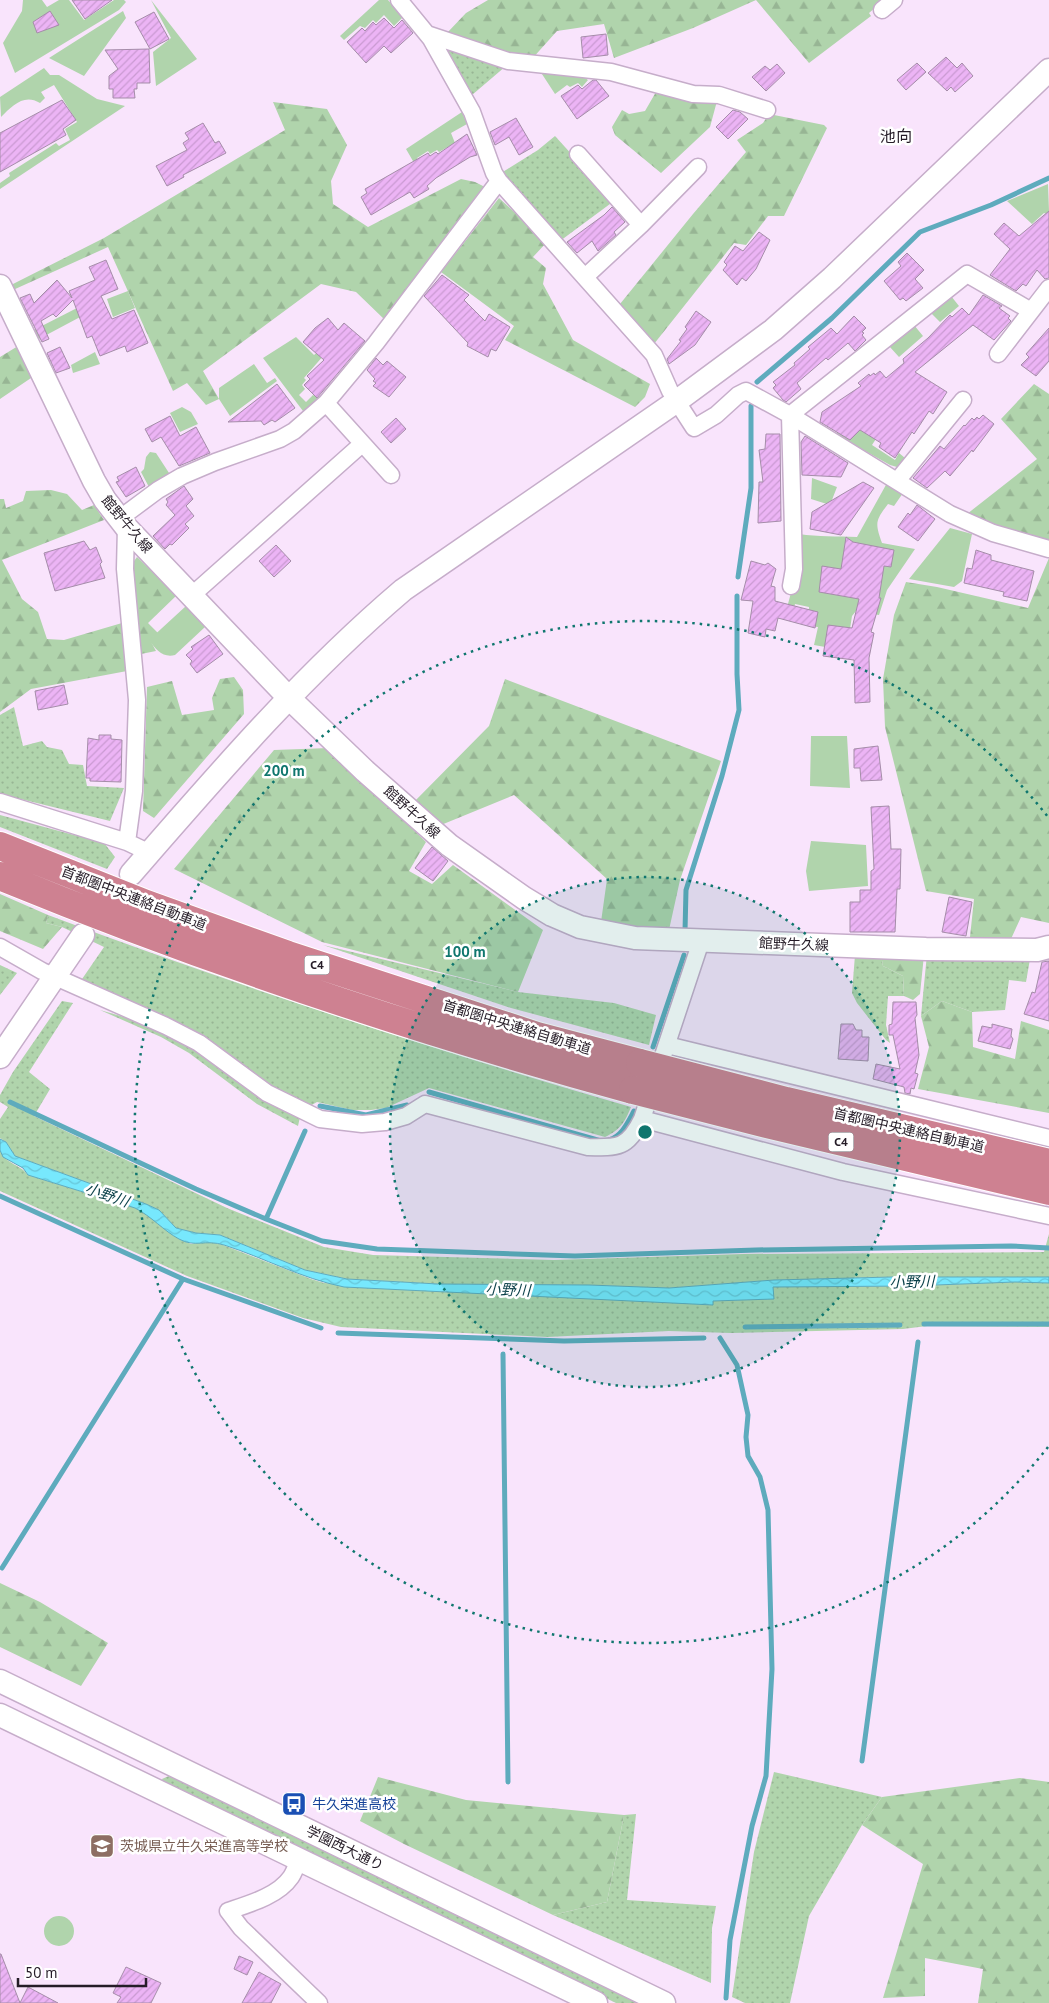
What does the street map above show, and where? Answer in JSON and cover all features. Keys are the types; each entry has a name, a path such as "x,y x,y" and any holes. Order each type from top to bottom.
{"highway":[{"name":"首都圏中央連絡自動車道","path":"0,846 146,904 288,956 537,1036 786,1101 1049,1163"},
{"name":"首都圏中央連絡自動車道","path":"0,876 198,953 420,1028 633,1090 861,1147 1049,1190"}],"main road":[{"path":"131,874 289,698 353,634 403,590 676,400 773,330 832,278 1049,70"},
{"name":"館野牛久線","path":"0,286 94,481 122,523 289,698 365,770 449,844 510,889 552,915 580,927 635,938 926,949 1037,950 1049,947"},
{"path":"0,1057 53,976 83,935"},
{"name":"学園西大通り","path":"0,1681 664,2003"},
{"name":"学園西大通り","path":"0,1715 596,2003"}],"street":[{"path":"399,0 427,34 472,112 498,181 654,355 670,391 694,428 716,415 738,395 746,391 790,415 950,514 984,529 1049,549"},
{"path":"427,34 508,61 612,72 693,94 719,95 767,110"},
{"path":"578,154 641,225"},
{"path":"585,277 641,225 698,167"},
{"path":"126,842 134,790 138,700 122,523 158,490 182,476 215,462 280,440 294,432 326,403 376,343 498,181"},
{"path":"790,415 967,274 1031,311"},
{"path":"998,354 1049,288"},
{"path":"897,481 963,400"},
{"path":"326,403 391,475"},
{"path":"790,415 794,569 790,586"},
{"path":"191,596 362,444"},
{"path":"0,802 126,842 150,852"},
{"path":"0,947 53,976 166,1026 199,1043 268,1094 320,1119 362,1124 385,1122 406,1116 425,1104 588,1147 614,1148 631,1138 642,1119 701,941"},
{"path":"667,1044 1049,1138"},
{"path":"642,1119 842,1172 1049,1216"},
{"path":"299,1858 292,1876 284,1885 264,1898 228,1911 240,1928 319,2003"}],"green space":[{"path":"23,0 42,0 47,7 59,0 69,0 84,20 114,0 124,0 126,2 119,10 15,73 3,43 22,11"},
{"path":"151,0 197,59 156,86 153,52 171,38"},
{"path":"379,0 388,0 403,17 394,26 384,15 376,23 373,20 365,28 360,26 344,40 340,36"},
{"path":"488,0 756,0 693,28 614,58 604,24 557,31 531,60 447,33 466,13"},
{"path":"756,0 884,0 869,13 871,16 809,63"},
{"path":"123,11 126,18 84,76 49,58"},
{"path":"438,42 506,66 472,95"},
{"path":"44,68 50,75 59,75 97,99 125,106 0,189 0,183 10,176 9,173 56,143 59,146 70,140 65,129 77,122 54,85 41,92 45,98 40,103 29,99 24,100 14,105 1,117 0,97"},
{"path":"540,71 581,75 588,80 582,87 578,83 570,87 567,85 555,94"},
{"path":"656,92 717,101 710,127 661,173 615,135 612,127 622,110 629,114 645,111"},
{"path":"273,102 327,109 347,145 331,181 333,204 368,227 461,179 475,182 487,188 385,320 356,292 321,284 203,371 219,399 206,405 187,383 173,391 108,247 13,290 11,285 104,238 285,130"},
{"path":"462,112 467,124 451,133 455,143 439,152 437,150 430,154 428,151 417,158 420,166 417,168 406,149"},
{"path":"769,114 824,125 827,128 784,216 768,216 746,245 734,243 654,344 620,304 746,152 737,140 763,123"},
{"path":"555,136 614,201 560,241 501,173 538,150"},
{"path":"1048,184 1049,211 1032,224 1007,201"},
{"path":"499,198 547,242 533,257 546,268 543,284 573,340 650,384 645,397 635,407 505,340 514,326 441,272"},
{"path":"128,291 135,308 113,317 107,299"},
{"path":"951,296 959,306 940,322 931,313"},
{"path":"77,308 82,316 37,340 32,331"},
{"path":"914,325 923,336 899,357 889,346"},
{"path":"296,337 314,355 320,350 324,355 304,378 306,380 302,385 305,389 299,395 306,402 313,395 318,398 344,372 306,415 263,358"},
{"path":"18,346 34,376 0,399 0,357"},
{"path":"95,352 100,364 73,373 71,365"},
{"path":"254,364 267,383 275,378 277,381 230,416 219,399 219,388"},
{"path":"1034,384 1049,394 1049,558 999,543 953,525 1037,459 1001,419"},
{"path":"182,407 191,412 198,424 180,432 170,413"},
{"path":"873,408 887,422 872,445 895,460 899,453 905,458 897,467 890,465 835,434"},
{"path":"150,452 156,453 171,476 150,489 141,472 144,469 146,457"},
{"path":"812,478 837,487 830,505 811,499"},
{"path":"887,483 903,493 894,506 888,504 881,514 877,526 882,543 915,549 887,590 879,615 856,611 852,616 850,629 842,650 814,645 818,627 808,626 809,607 795,604 791,620 784,619 797,570 799,534 857,537"},
{"path":"51,490 67,494 82,510 94,505 104,520 2,560 22,599 38,612 47,639 64,640 122,623 127,671 31,689 0,712 0,499 4,499 6,508 23,501 26,491"},
{"path":"950,528 972,534 962,581 954,587 909,579"},
{"path":"137,557 177,595 148,623 158,633 150,640 156,651 141,654 129,568"},
{"path":"1049,558 1049,923 1021,917 1011,939 970,937 974,899 926,891 885,727 883,679 894,615 906,582 937,587 1028,608"},
{"path":"186,606 205,627 175,655 163,654 149,640"},
{"path":"234,677 243,690 244,714 154,818 143,811 147,687 172,681 182,715 214,710 212,698 220,679"},
{"path":"505,679 721,761 680,880 669,930 601,922 607,879 514,795 441,825 411,805 489,726"},
{"path":"14,707 23,746 42,741 47,747 62,750 69,764 83,765 87,786 124,788 110,821 0,794 0,715"},
{"path":"811,736 847,736 850,788 810,786"},
{"path":"329,748 426,842 409,871 432,884 453,865 543,930 518,992 322,942 174,869 274,750"},
{"path":"0,815 74,835 101,839 115,857 107,869 0,827"},
{"path":"811,841 866,845 868,886 809,891 806,871"},
{"path":"0,894 48,915 46,923 62,927 43,949 0,931"},
{"path":"48,915 120,942 338,1017 631,1107 621,1125 605,1137 429,1088 386,1108 352,1110 317,1102 310,1106 287,1096 239,1065 80,982 104,947 62,927 46,923"},
{"path":"323,945 518,992 614,1003 656,1015 649,1045 511,1008"},
{"path":"927,954 1030,959 1026,982 1009,980 1005,1010 972,1012 942,1001 921,1016"},
{"path":"855,955 881,955 883,966 903,976 904,996 888,996 886,1025 890,1043 857,1003 852,993"},
{"path":"881,955 924,955 920,994 913,1000 904,996 903,976 883,966"},
{"path":"0,965 17,973 0,995"},
{"path":"62,1001 73,1003 29,1072 50,1089 34,1116 227,1208 324,1247 373,1255 554,1260 744,1254 1044,1252 1049,1234 1049,1277 892,1277 774,1280 669,1288 589,1285 438,1284 347,1279 305,1270 220,1235 196,1233 176,1228 159,1210 146,1204 15,1156 6,1142 0,1138 0,1119 8,1107 0,1102 0,1095 13,1072"},
{"path":"942,1001 972,1012 973,1047 1015,1059 1021,1021 1049,1030 1049,1113 918,1089 929,1047 921,1016"},
{"path":"100,1010 148,1024 196,1046 300,1117 298,1126 257,1104 189,1053 161,1037"},
{"path":"0,1150 6,1159 21,1168 28,1175 135,1208 149,1215 177,1238 191,1244 207,1241 223,1245 324,1283 712,1305 713,1301 773,1299 773,1287 1049,1283 1049,1327 927,1326 903,1329 731,1333 669,1331 547,1337 341,1327 303,1318 187,1276 0,1191"},
{"path":"0,1583 40,1602 108,1643 81,1686 0,1647"},
{"path":"774,1772 882,1797 862,1825 809,1916 790,2003 745,2003 732,1997 754,1852"},
{"path":"171,1775 645,2003 616,2003 165,1786 162,1779"},
{"path":"378,1777 466,1800 624,1815 607,1902 553,1915 360,1821"},
{"path":"1020,1778 1049,1782 1049,2003 978,2003 983,1969 925,1958 925,1996 883,1998 923,1864 862,1825 882,1797"},
{"path":"636,1814 627,1900 716,1906 712,1928 711,1983 553,1915 607,1902 624,1815"},
{"path":"59,1916 70,1920 74,1931 70,1942 59,1946 48,1942 44,1931 48,1920"}],"water":[{"name":"小野川","path":"0,1139 6,1142 15,1156 146,1204 159,1210 176,1228 196,1233 220,1235 305,1270 347,1279 438,1284 589,1285 669,1288 774,1280 892,1277 1049,1277 1049,1283 773,1287 774,1299 713,1301 713,1305 344,1287 312,1278 217,1243 185,1242 173,1236 135,1208 28,1175 23,1168 3,1157 0,1150"}],"building":[{"path":"72,0 112,0 85,19"},
{"path":"50,11 59,25 37,33 33,22"},
{"path":"154,12 169,39 150,49 135,22"},
{"path":"384,18 394,28 402,20 413,33 391,53 384,46 366,63 347,42 362,28 365,31 373,22 376,25"},
{"path":"606,34 608,55 583,58 581,37"},
{"path":"149,49 150,83 137,83 137,89 134,89 135,98 113,98 113,89 109,89 109,76 118,69 105,50"},
{"path":"946,57 957,68 962,63 973,76 955,92 951,87 947,91 928,73"},
{"path":"917,63 926,72 906,90 897,80"},
{"path":"777,64 785,73 766,91 752,77 765,66 770,70"},
{"path":"593,80 596,80 609,96 577,119 561,96 578,85 582,89"},
{"path":"62,100 76,120 63,129 66,135 0,172 0,133"},
{"path":"733,110 740,112 748,119 728,139 716,127"},
{"path":"516,118 533,147 519,155 509,137 495,145 490,132"},
{"path":"203,123 215,143 219,141 226,153 183,175 184,177 167,186 156,166 187,150 183,143 189,139 185,133"},
{"path":"467,134 477,155 470,157 436,178 427,186 429,189 414,198 410,192 371,215 361,197 367,193 365,189 428,153 430,156 436,152 438,154"},
{"path":"612,207 625,222 614,232 616,235 598,251 592,241 577,253 567,242"},
{"path":"1049,211 1049,278 1045,279 1037,270 1026,286 1023,284 1016,291 990,275 1010,249 994,234 1004,223 1019,236"},
{"path":"759,232 770,240 756,269 746,281 742,278 737,285 723,270 727,265 724,262 735,246 743,251"},
{"path":"907,253 924,270 915,279 923,288 906,301 903,298 900,300 884,281 901,266 898,262"},
{"path":"106,260 118,289 101,296 112,319 134,310 148,343 127,352 125,346 100,356 92,336 87,338 73,300 56,317 53,314 41,321 49,339 42,342 20,298 30,294 34,303 57,280 72,298 69,291 95,280 89,267"},
{"path":"442,275 469,295 464,300 485,321 489,314 510,327 496,351 491,349 488,357 467,346 468,343 424,296"},
{"path":"983,295 1002,306 999,308 1010,316 1008,318 1011,321 994,340 973,325 915,372 947,392 933,414 929,411 914,434 912,432 895,458 879,447 881,443 860,430 850,440 820,422 822,412 861,386 858,383 869,374 870,376 874,373 875,375 880,371 886,378 904,363 903,359 928,338 950,315 952,317 962,308 969,315"},
{"path":"696,311 711,322 695,345 669,364 667,359 681,341 679,340 687,329 685,327"},
{"path":"854,316 866,328 862,335 866,340 855,351 848,343 828,360 826,358 797,383 801,389 786,402 783,400 773,388 776,385 773,382 795,365 794,363 810,349 808,347 831,328 837,334"},
{"path":"328,318 338,330 344,323 365,341 317,398 304,385 310,379 307,376 324,360 303,342 315,328"},
{"path":"1049,328 1049,361 1036,376 1021,365 1029,357 1026,354"},
{"path":"60,347 70,368 56,373 47,353"},
{"path":"376,358 383,365 387,361 406,377 389,397 373,386 376,383 373,381 375,379 367,370"},
{"path":"277,384 295,408 275,422 272,420 264,425 261,421 228,422"},
{"path":"983,415 994,424 973,452 972,450 950,476 945,471 927,488 913,478 940,446 944,449 972,418 974,420 977,417 979,419"},
{"path":"170,416 180,436 196,427 210,453 179,466 161,437 152,442 145,429"},
{"path":"396,418 406,429 391,443 381,432"},
{"path":"766,434 780,434 781,521 758,523 759,482 763,482 759,450 765,449"},
{"path":"805,436 848,463 841,477 802,475 801,442"},
{"path":"136,467 145,486 126,497 116,482 119,481 117,477"},
{"path":"863,482 874,488 841,535 810,529 812,512"},
{"path":"184,486 193,499 186,506 194,516 185,524 189,528 172,545 170,544 165,549 153,536 175,515 166,505 168,502 166,499"},
{"path":"917,505 935,519 918,541 898,527 908,513 910,515"},
{"path":"846,537 853,542 894,550 891,567 884,566 879,598 881,598 871,632 874,633 869,658 870,702 855,703 854,660 823,656 828,625 852,628 859,599 819,592 822,566 841,569"},
{"path":"84,541 90,550 96,547 102,562 100,564 105,578 55,591 44,553"},
{"path":"276,545 291,561 274,577 259,561"},
{"path":"976,550 991,555 991,560 1034,571 1027,601 1003,596 1004,592 964,583 967,568 972,569"},
{"path":"751,561 765,565 768,563 776,569 771,586 775,587 775,601 818,612 815,628 778,618 775,631 766,629 765,637 748,633 753,601 741,600"},
{"path":"209,635 223,654 197,673 190,664 192,661 186,655 193,649 191,647"},
{"path":"64,685 68,704 38,710 35,691"},
{"path":"99,735 111,735 111,739 122,740 121,782 90,781 90,778 86,778 88,738 99,740"},
{"path":"878,746 882,780 861,781 860,768 854,768 854,749"},
{"path":"889,806 891,849 901,849 900,889 897,889 895,932 850,932 850,902 860,902 860,890 871,890 871,871 874,869 871,807"},
{"path":"432,847 448,861 433,881 415,868"},
{"path":"949,897 972,902 966,936 942,932"},
{"path":"1049,961 1049,1021 1024,1014 1032,992 1035,993 1042,962"},
{"path":"893,1002 916,1002 917,1015 915,1018 919,1055 915,1073 918,1074 914,1089 911,1088 910,1094 905,1093 904,1087 873,1079 876,1064 900,1069 893,1035 889,1035 889,1025 892,1024"},
{"path":"841,1024 853,1024 856,1030 862,1030 862,1037 869,1037 868,1061 838,1059"},
{"path":"992,1024 1012,1029 1011,1036 1013,1039 1010,1049 978,1041 982,1026 992,1028"},
{"path":"1,1954 20,2003 0,2003"},
{"path":"239,1956 253,1962 247,1975 234,1969"},
{"path":"126,1967 161,1983 151,2003 117,2003 121,1997 113,1993"},
{"path":"259,1972 281,1984 271,2003 242,2003"},
{"path":"28,1987 58,2003 20,2003"}],"waterway":[{"path":"757,382 832,318 920,232 991,205 1049,178"},
{"path":"738,577 751,488 751,406"},
{"path":"685,931 686,890 722,776 739,710 737,596"},
{"path":"653,1047 684,955"},
{"path":"429,1092 601,1141"},
{"path":"10,1102 196,1189 266,1219 322,1241 377,1249 575,1256 756,1250 1011,1246 1049,1248"},
{"path":"320,1106 366,1115 407,1105"},
{"path":"609,1140 621,1132 634,1111"},
{"path":"266,1219 305,1131"},
{"path":"0,1196 183,1279 321,1328"},
{"path":"2,1568 183,1279"},
{"path":"924,1324 1049,1324"},
{"path":"745,1327 900,1325"},
{"path":"338,1333 564,1341 704,1338"},
{"path":"720,1338 737,1365 748,1415 746,1437 748,1456 760,1477 768,1510 772,1669 766,1776 752,1826 730,1940 726,1998"},
{"path":"862,1761 918,1342"},
{"path":"503,1354 508,1782"}],"place":[{"name":"牛久栄進高校","path":"294,1804"},
{"name":"茨城県立牛久栄進高等学校","path":"102,1846"}],"district":[{"name":"池向","path":"896,136"}]}
